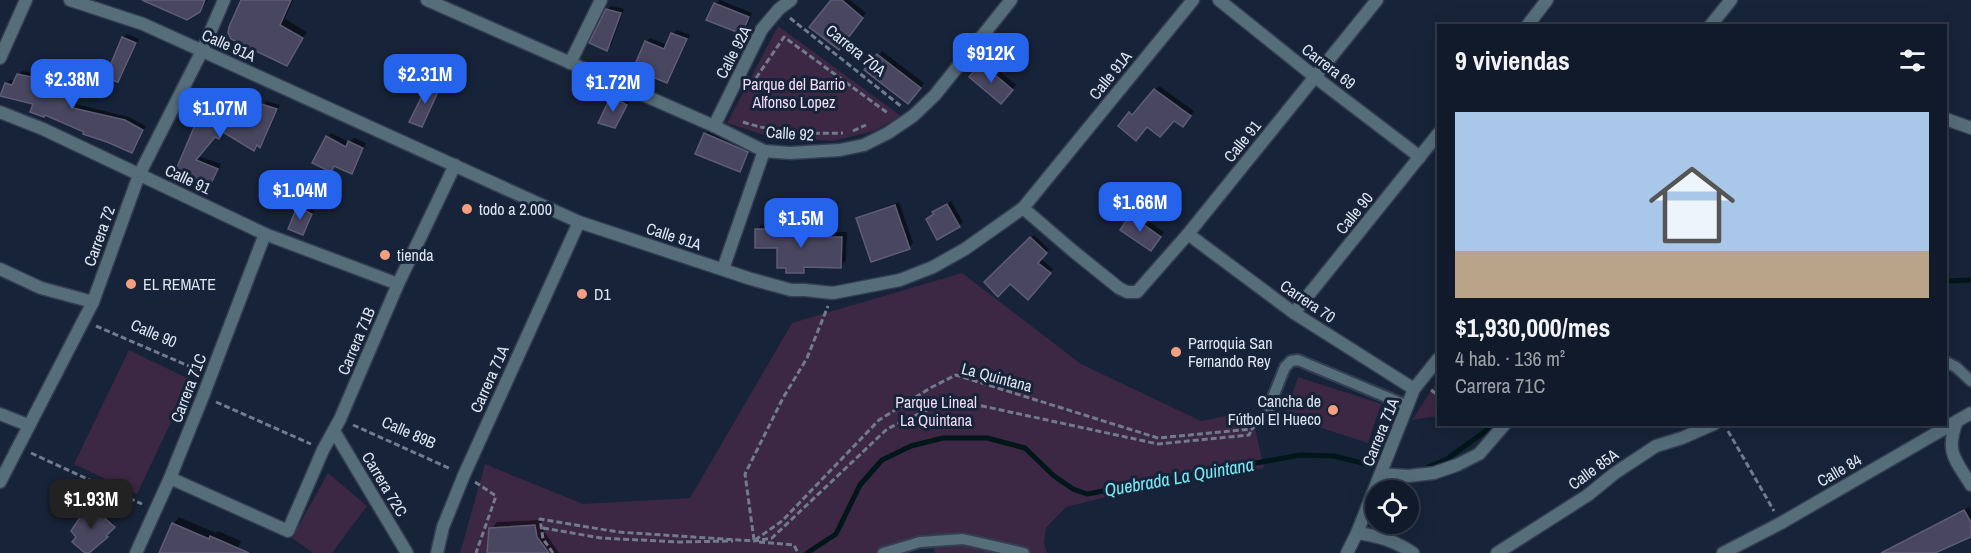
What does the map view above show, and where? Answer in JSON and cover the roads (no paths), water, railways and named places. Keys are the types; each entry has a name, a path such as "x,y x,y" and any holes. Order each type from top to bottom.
{"street":[{"path":"0,58 26,0"},
{"name":"Calle 91A","path":"70,0 143,24 579,222 791,290 833,293 900,280 933,267 965,249 1023,208 1193,0"},
{"name":"Carrera 72","path":"0,482 93,302 139,175 202,51 224,0"},
{"name":"Calle 92","path":"427,0 714,126 764,151 817,152 864,145 888,133 913,116 934,95 1011,0"},
{"path":"570,63 601,0"},
{"name":"Calle 92A","path":"714,126 762,29 779,9 791,0"},
{"name":"Carrera 69","path":"1219,0 1420,157"},
{"name":"Calle 91","path":"1023,208 1072,251 1127,292 1137,292 1188,234 1377,0"},
{"path":"1529,24 1547,0"},
{"path":"1712,24 1731,0"},
{"name":"Calle 91","path":"0,112 43,129 265,234 398,284"},
{"path":"1947,119 1971,128"},
{"name":"Calle 90","path":"1294,313 1437,135"},
{"path":"723,270 764,151"},
{"name":"Carrera 71B","path":"170,478 288,531 323,450 340,419 398,284 455,165"},
{"name":"Carrera 71A","path":"437,553 442,527 464,475 579,222"},
{"name":"Carrera 71C","path":"136,553 170,478 265,234"},
{"name":"Carrera 70","path":"1188,234 1294,313 1414,389"},
{"path":"0,269 41,288 93,302"},
{"name":"Carrera 71A","path":"1347,553 1414,389 1437,360"},
{"name":"Calle 84","path":"1723,553 1781,523 1971,413"},
{"path":"0,414 28,425"},
{"path":"1958,421 1951,436 1952,453 1971,485"},
{"path":"1381,474 1408,476 1434,473 1456,465 1479,454 1503,426"},
{"name":"Calle 85A","path":"1497,553 1588,495 1615,473 1656,446 1709,426"},
{"name":"Carrera 72C","path":"334,431 407,553"},
{"path":"1357,533 1388,539 1413,553"}],"lane":[{"path":"1267,412 1286,367 1291,361 1298,360 1408,406"},
{"path":"1947,362 1956,367 1971,381"},
{"path":"883,553 920,542 963,539 1024,553"},
{"path":"950,553 952,540"}],"waterway":[{"name":"Quebrada La Quintana","path":"1947,281 1971,280"},
{"name":"Quebrada La Quintana","path":"1424,469 1447,459 1492,426"},
{"name":"Quebrada La Quintana","path":"807,553 836,534 860,485 882,460 911,446 943,438 987,438 1025,448 1054,476 1073,489 1087,494 1300,455 1334,456 1382,468"}],"place":[{"name":"todo a 2.000","path":"467,209"},
{"name":"tienda","path":"385,255"},
{"name":"EL REMATE","path":"131,284"},
{"name":"D1","path":"582,294"},
{"name":"Parroquia San Fernando Rey","path":"1176,352"},
{"name":"Cancha de Fútbol El Hueco","path":"1333,410"}],"park label":[{"name":"Parque del Barrio Alfonso Lopez","path":"794,93"},
{"name":"Parque Lineal La Quintana","path":"936,411"}]}
